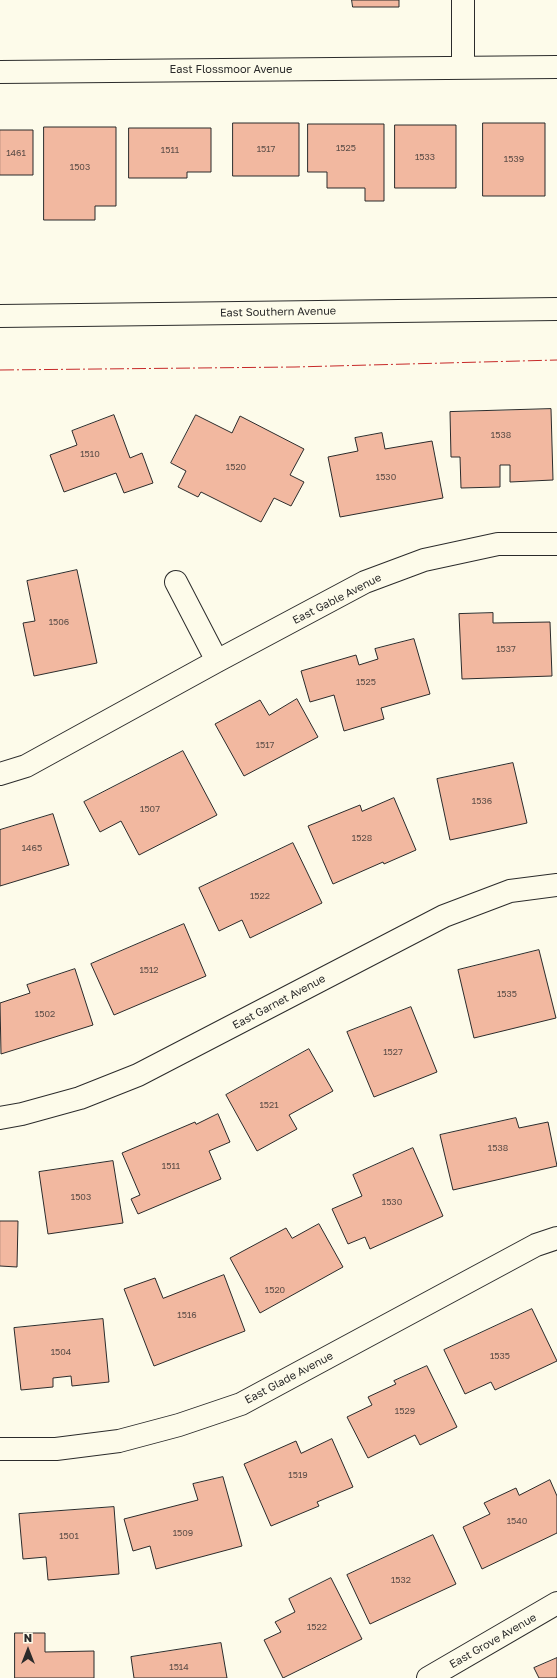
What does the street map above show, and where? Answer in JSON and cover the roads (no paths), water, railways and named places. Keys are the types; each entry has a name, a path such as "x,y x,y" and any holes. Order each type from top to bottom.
{"street":[{"path":"463,0 463,68"},
{"name":"East Flossmoor Avenue","path":"0,72 557,67"},
{"name":"East Southern Avenue","path":"0,316 557,309"},
{"name":"East Gable Avenue","path":"0,774 26,766 365,582 424,560 498,544 557,544"},
{"path":"176,582 217,661"},
{"name":"East Garnet Avenue","path":"0,1118 22,1114 80,1098 138,1075 444,916 510,891 557,885"},
{"name":"East Glade Avenue","path":"0,1449 56,1449 119,1441 179,1425 241,1404 536,1245 557,1238"},
{"name":"East Grove Avenue","path":"434,1677 557,1603"}]}
